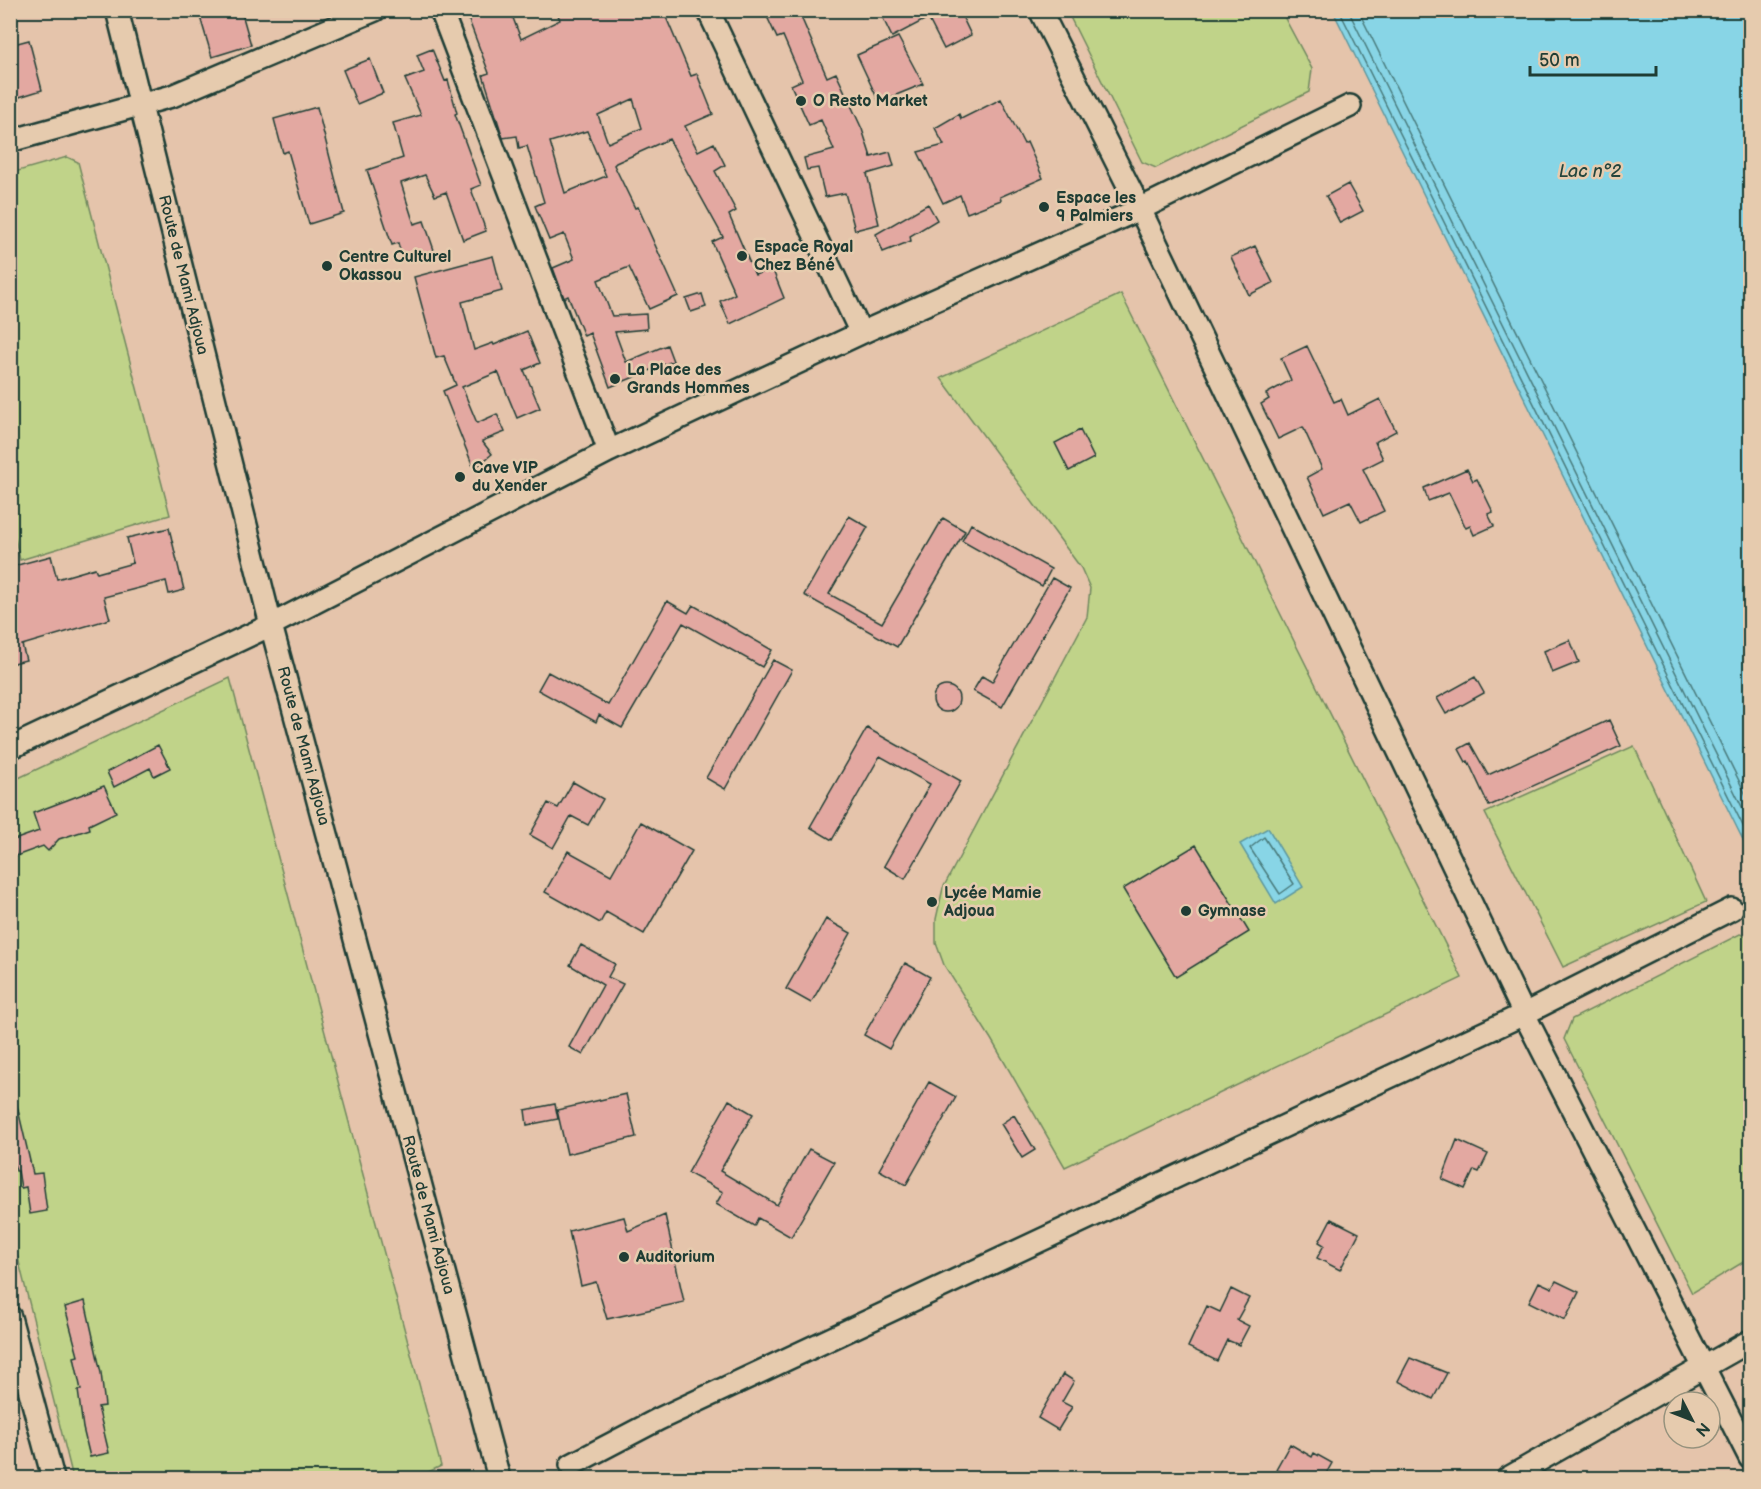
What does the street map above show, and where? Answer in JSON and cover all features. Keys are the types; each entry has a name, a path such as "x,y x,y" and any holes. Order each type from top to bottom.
{"street":[{"name":"Route de Mami Adjoua","path":"117,10 271,625 499,1479"},
{"path":"10,141 172,96 375,10"},
{"path":"441,10 609,451"},
{"path":"708,10 861,333"},
{"path":"1040,10 1140,209 1524,1014 1706,1367 1750,1458"},
{"path":"10,748 271,625 609,451 861,333 1140,209 1350,106"},
{"path":"570,1465 659,1419 1524,1014 1732,909"},
{"path":"10,1317 53,1479"},
{"path":"1508,1479 1750,1341"}],"green space":[{"path":"1067,11 1281,11 1312,69 1309,92 1156,168 1142,162"},
{"path":"67,157 78,162 170,515 20,560 10,517 11,173"},
{"path":"1121,294 1462,978 1065,1167 991,1039 944,965 936,943 936,919 943,888 1087,617 1090,588 1081,568 941,378"},
{"path":"230,678 441,1466 416,1478 73,1478 11,1230 10,782"},
{"path":"1634,746 1706,902 1563,967 1485,813"},
{"path":"1740,934 1750,938 1750,1258 1692,1293 1564,1039 1572,1019"}],"water":[{"name":"Lac n°2","path":"1333,11 1750,11 1750,854 1368,82"},
{"path":"1268,828 1303,887 1276,904 1240,844"}],"building":[{"path":"198,10 241,10 251,45 212,57"},
{"path":"465,10 510,10 521,39 560,20 556,10 663,10 691,76 697,74 713,114 685,126 698,151 714,143 725,165 715,171 736,211 729,215 755,275 772,268 784,298 730,324 720,301 735,294 712,242 723,237 669,139 616,163 614,165 635,208 638,207 678,296 649,309 629,267 598,280 612,316 646,314 647,329 615,332 626,362 667,345 673,361 610,387 590,333 584,336 568,296 564,298 553,268 574,259 564,234 549,240 535,206 544,202 527,146 519,148 517,136 503,138 483,75 489,73","holes":["633,99 642,128 608,143 598,115","587,131 606,176 565,193 550,142"]},
{"path":"764,10 798,10 827,77 836,73 862,129 871,157 890,152 894,166 867,174 879,224 855,230 845,193 825,197 818,168 807,170 804,158 834,150 821,120 809,125 791,85 802,80 783,36 777,38"},
{"path":"879,10 959,10 971,35 944,49 928,18 892,37"},
{"path":"898,37 923,84 879,102 857,55"},
{"path":"29,40 42,90 16,98 10,78 10,45"},
{"path":"432,49 445,81 448,80 457,113 455,114 481,185 471,189 486,231 463,240 446,192 435,196 425,175 401,183 414,224 424,221 434,250 403,261 398,243 392,245 367,170 403,158 393,123 421,115 405,79 424,72 417,55"},
{"path":"370,59 383,93 357,104 343,70"},
{"path":"1001,99 1024,144 1027,142 1043,178 1000,197 1001,200 967,213 960,195 943,203 918,152 944,145 935,128 959,114 961,119"},
{"path":"317,107 344,213 309,224 288,151 283,153 274,119"},
{"path":"1348,184 1363,211 1340,223 1326,196"},
{"path":"928,204 937,220 910,236 911,241 883,252 876,234"},
{"path":"1255,246 1273,283 1249,295 1231,257"},
{"path":"493,256 502,291 462,302 474,350 493,343 494,345 527,331 540,363 524,370 540,408 517,418 498,372 462,387 477,423 497,414 505,432 482,441 492,454 474,469 443,391 456,385 444,356 436,358 414,277"},
{"path":"702,294 706,307 691,312 686,299"},
{"path":"1307,346 1334,402 1341,399 1348,415 1380,399 1396,431 1375,442 1383,459 1363,469 1384,511 1361,522 1350,501 1324,513 1307,477 1322,469 1303,427 1278,439 1261,404 1269,399 1266,394 1291,380 1281,358"},
{"path":"1080,430 1094,458 1069,471 1055,443"},
{"path":"1467,469 1473,481 1477,479 1493,512 1488,514 1494,526 1474,535 1470,526 1466,528 1449,493 1428,501 1424,488"},
{"path":"849,516 868,527 829,594 882,623 943,518 965,531 897,647 804,595"},
{"path":"971,524 1051,569 1042,586 962,541"},
{"path":"169,528 184,590 169,594 166,581 104,597 110,619 22,645 26,660 10,664 10,567 51,556 57,579 95,568 97,573 133,563 127,538"},
{"path":"1052,578 1070,588 1002,707 973,691 982,676 992,682"},
{"path":"667,601 688,613 693,605 772,650 762,667 683,623 622,728 599,715 596,722 538,690 548,672 608,705"},
{"path":"1570,640 1579,662 1552,673 1544,651"},
{"path":"773,660 792,670 725,789 706,778"},
{"path":"1475,677 1484,693 1446,714 1437,698"},
{"path":"946,686 955,690 959,699 955,708 946,712 937,708 933,699 937,690"},
{"path":"1609,720 1621,746 1489,806 1468,761 1466,762 1459,749 1470,743 1488,775"},
{"path":"867,728 961,781 905,879 884,866 930,784 880,756 832,840 810,827"},
{"path":"158,745 170,768 154,776 150,768 114,787 107,772"},
{"path":"573,782 603,799 588,825 571,816 553,848 530,835 548,803 558,808"},
{"path":"104,786 116,812 89,825 90,829 59,839 48,851 43,846 16,856 11,841 39,831 33,813"},
{"path":"641,822 692,851 644,934 606,912 600,923 545,892 568,851 611,875"},
{"name":"Gymnase","path":"1196,845 1249,932 1176,977 1123,889"},
{"path":"826,919 851,933 811,1003 786,989"},
{"path":"581,945 615,964 608,977 623,984 583,1055 569,1047 603,985 570,965"},
{"path":"905,963 930,977 889,1049 864,1035"},
{"path":"929,1082 956,1097 906,1185 879,1170"},
{"path":"626,1094 636,1137 567,1154 557,1110"},
{"path":"729,1100 753,1114 720,1171 777,1205 809,1149 834,1162 791,1237 758,1218 754,1226 716,1204 723,1192 688,1173"},
{"path":"16,1101 33,1174 42,1173 47,1211 30,1214 26,1187 21,1188 18,1171 16,1171 10,1149 10,1102"},
{"path":"555,1104 558,1119 527,1125 525,1110"},
{"path":"1014,1115 1035,1150 1022,1158 1001,1124"},
{"path":"1457,1140 1488,1154 1479,1172 1474,1170 1465,1189 1442,1179"},
{"name":"Auditorium","path":"665,1215 684,1302 607,1319 596,1282 581,1286 569,1231 624,1217 628,1231"},
{"path":"1331,1219 1359,1233 1340,1270 1317,1258 1324,1245 1319,1242"},
{"path":"1556,1281 1579,1292 1565,1320 1529,1302 1539,1282 1552,1288"},
{"path":"1231,1289 1249,1298 1237,1320 1249,1326 1239,1345 1227,1340 1217,1361 1188,1347 1207,1306 1220,1312"},
{"path":"85,1301 101,1373 105,1406 98,1407 109,1453 90,1457 83,1428 78,1390 81,1390 74,1357 78,1356 65,1307"},
{"path":"1410,1358 1447,1373 1433,1399 1398,1381"},
{"path":"1063,1374 1074,1381 1062,1402 1072,1407 1058,1430 1038,1418"},
{"path":"1290,1444 1312,1457 1314,1453 1332,1463 1323,1479 1294,1479 1276,1469"}],"place":[{"name":"O Resto Market","path":"801,101"},
{"name":"Espace les 9 Palmiers","path":"1044,207"},
{"name":"Espace Royal Chez Béné","path":"742,256"},
{"name":"Centre Culturel Okassou","path":"327,266"},
{"name":"La Place des Grands Hommes","path":"615,379"},
{"name":"Cave VIP du Xender","path":"460,477"},
{"name":"Lycée Mamie Adjoua","path":"932,902"},
{"name":"Gymnase","path":"1186,911"},
{"name":"Auditorium","path":"624,1257"}]}
